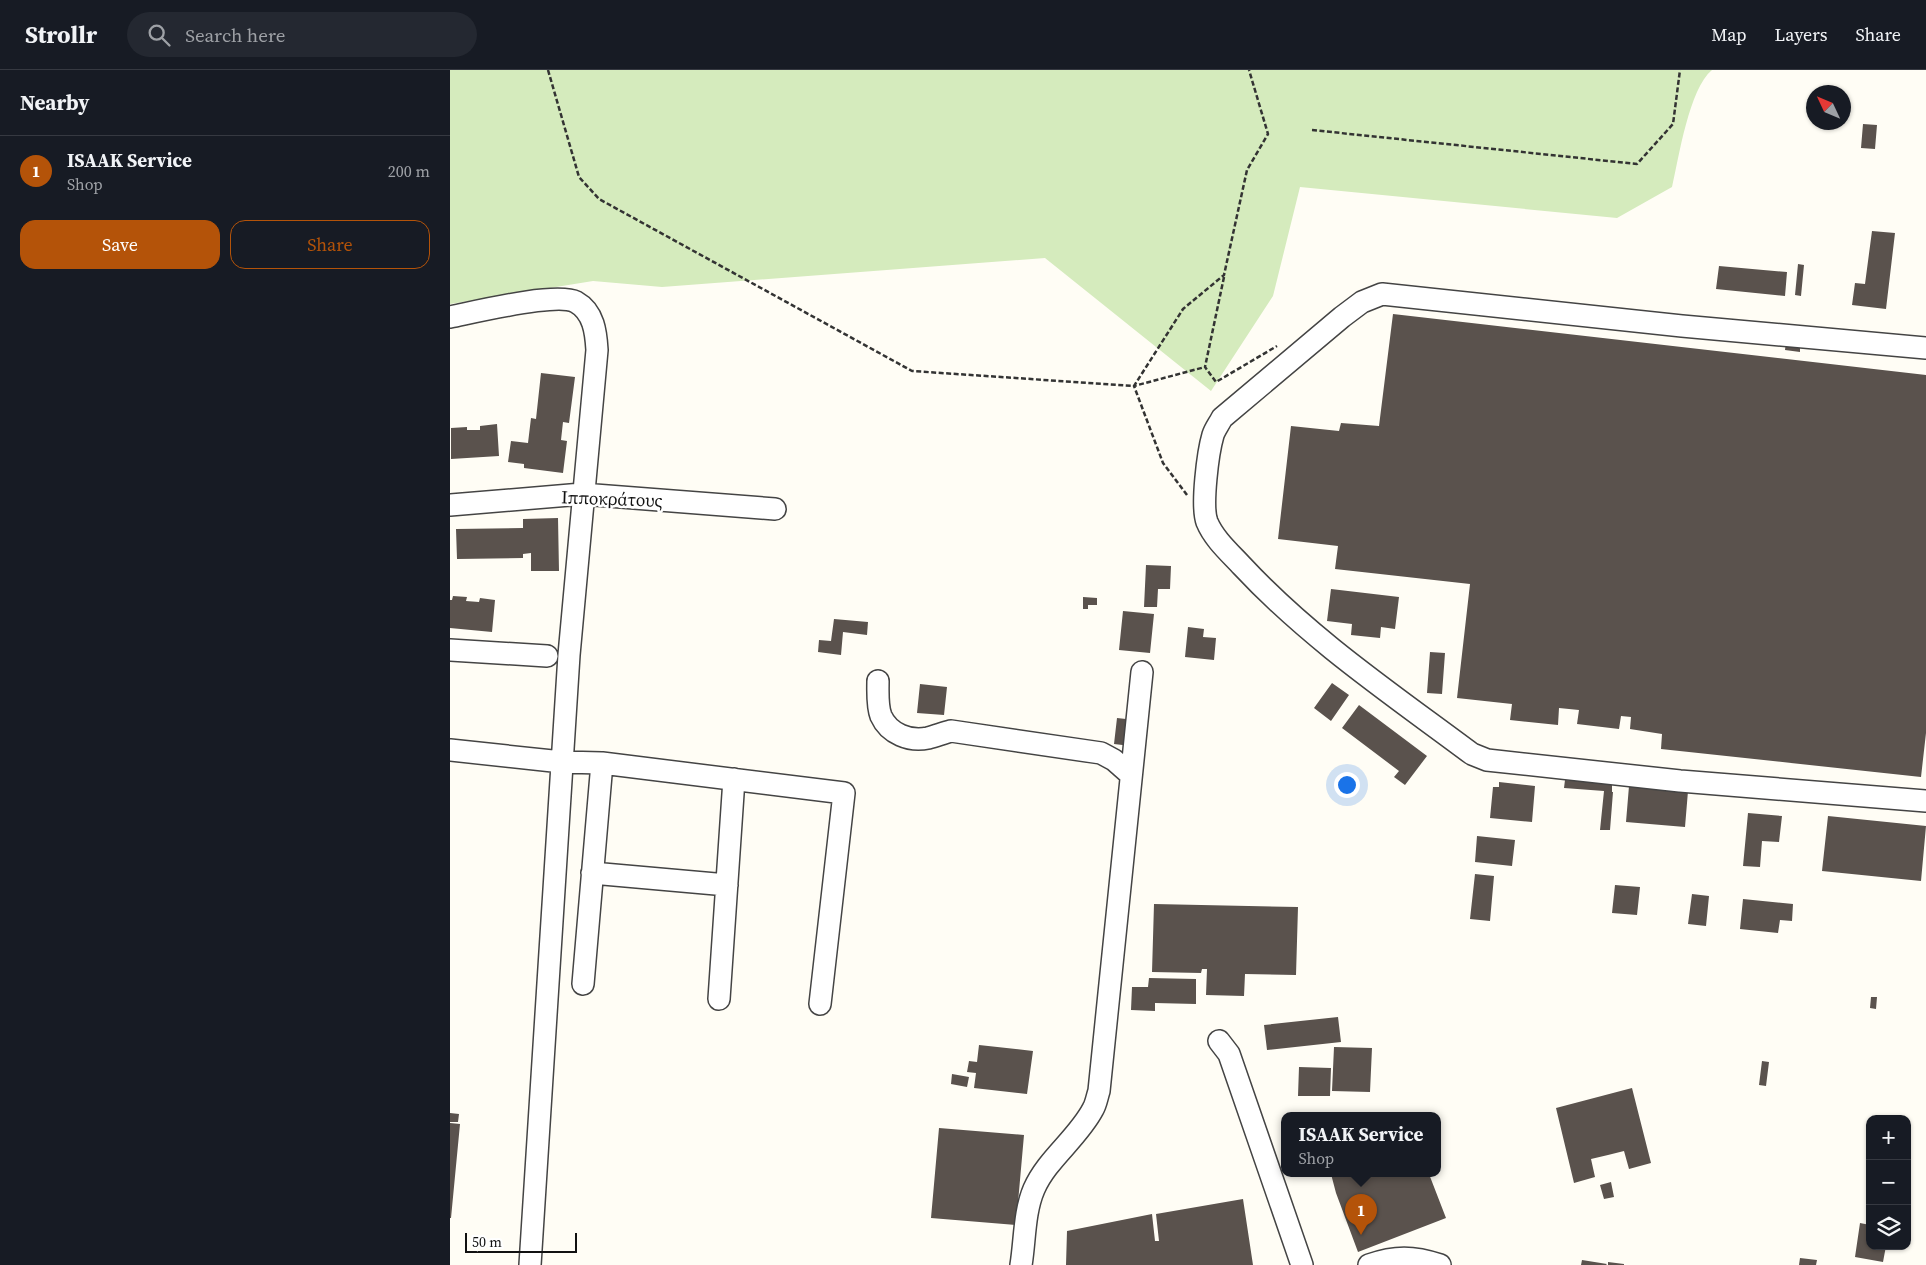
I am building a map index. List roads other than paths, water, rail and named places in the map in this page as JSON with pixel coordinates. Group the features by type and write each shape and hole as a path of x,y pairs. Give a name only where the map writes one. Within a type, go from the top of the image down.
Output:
{"street":[{"path":"1926,348 1682,326 1382,294 1362,302 1342,317 1222,418 1214,433 1208,456 1204,506 1206,521 1214,536 1272,597 1323,642 1472,754 1487,760 1680,781 1926,801"},
{"path":"450,317 546,299 576,302 586,311 596,327 597,350 568,655 530,1265"},
{"name":"Ιπποκράτους","path":"450,505 582,494 775,509"},
{"path":"450,650 547,656"},
{"path":"1021,1265 1028,1207 1033,1190 1085,1122 1094,1108 1099,1090 1142,672"},
{"path":"878,680 881,716 890,728 901,736 928,738 951,732 1101,753 1114,760 1131,775"},
{"path":"450,750 562,762 602,763 844,793 820,1004"},
{"path":"583,984 602,763"},
{"path":"719,999 734,779"},
{"path":"592,873 727,885"},
{"path":"1219,1041 1229,1054 1302,1265"},
{"path":"1369,1265 1388,1259 1409,1258 1440,1265"}],"place":[{"name":"ISAAK Service","path":"1361,1235"}]}
